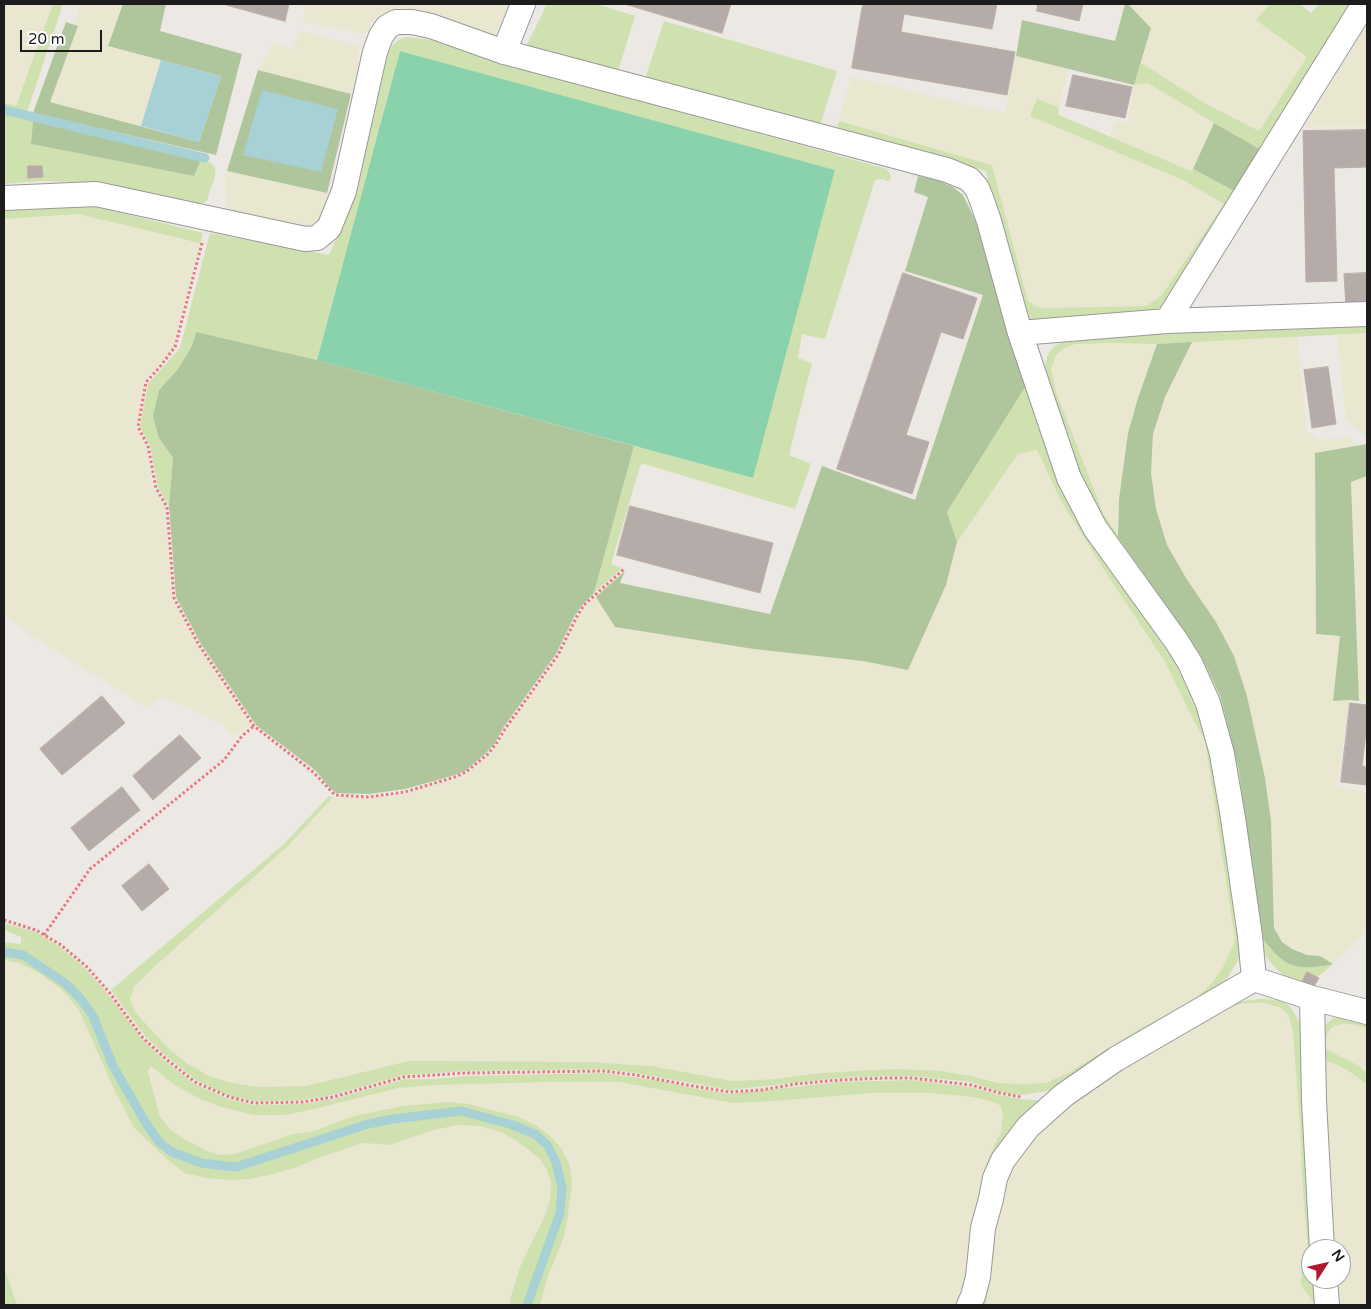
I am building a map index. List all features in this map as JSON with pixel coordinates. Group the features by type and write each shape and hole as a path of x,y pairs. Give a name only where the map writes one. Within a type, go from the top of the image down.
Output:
{"street":[{"path":"504,52 523,4"},
{"path":"1167,321 1364,4"},
{"path":"4,198 96,194 305,239 317,238 329,228 344,191 374,52 387,27 396,22 405,21 431,26 504,52 947,170 969,179 981,198 989,221 1020,333 1069,478 1096,528 1177,642 1193,669 1208,703 1222,754 1233,818 1250,936 1254,980"},
{"path":"1020,333 1167,321 1367,314"},
{"path":"969,1305 978,1277 983,1228 995,1178 1003,1160 1028,1127 1064,1095 1116,1059 1254,980 1312,998 1367,1012"},
{"path":"1312,998 1314,1100 1321,1239"},
{"path":"1325,1289 1327,1305"}],"path":[{"path":"209,218 176,347 160,368 146,382 138,427 148,446 156,488 167,507 174,598 199,645 254,726 313,772 335,795 369,796 405,792 466,772 488,754 496,744 505,728 558,655 584,605 624,569"},
{"path":"44,935 90,869 224,760 242,736 254,726"},
{"path":"4,920 36,930 60,944 87,967 109,992 143,1038 195,1082 229,1098 254,1103 302,1102 333,1097 404,1077 465,1073 602,1071 645,1076 729,1092 839,1080 912,1078 970,1085 1000,1094 1020,1097 1037,1098 1064,1095"}],"shaded area":[{"path":"4,4 53,4 16,106 4,103"},
{"path":"81,4 123,4 108,46 161,60 141,126 50,102 78,26 74,25"},
{"path":"306,4 510,4 493,37 394,10 379,15 371,23 366,34 303,22"},
{"path":"1128,4 1270,4 1256,20 1308,57 1259,131 1208,105 1141,63 1151,28"},
{"path":"1367,24 1367,126 1305,127 1337,75"},
{"path":"300,31 359,46 358,65 351,94 258,70 274,43 292,50"},
{"path":"1016,56 1069,68 1058,107 1037,99 1030,116 1185,181 1224,204 1161,296 1146,306 1044,308 1035,306 1028,301 992,165 839,121 851,77 1005,113"},
{"path":"1148,83 1214,123 1192,171 1109,136 1117,121 1128,122 1134,85"},
{"path":"227,171 327,193 321,220 301,227 226,209 225,177"},
{"path":"78,214 200,243 174,346 158,367 144,381 136,427 146,447 154,489 165,507 172,599 198,646 250,725 233,736 222,724 180,704 160,697 148,708 33,637 4,614 4,219"},
{"path":"1367,333 1367,438 1346,419 1337,335"},
{"path":"1298,337 1306,430 1317,440 1350,437 1356,446 1315,453 1316,633 1340,635 1334,701 1349,700 1337,787 1367,792 1367,931 1333,964 1320,956 1307,955 1292,949 1282,942 1274,928 1271,821 1265,778 1247,696 1234,656 1216,622 1186,578 1167,545 1156,509 1151,473 1153,434 1165,397 1192,342"},
{"path":"1075,344 1157,344 1128,433 1119,499 1118,537 1104,515 1056,392 1051,369 1056,355 1063,349"},
{"path":"1037,450 1061,501 1165,663 1205,741 1235,941 1215,979 1193,1000 1136,1031 1068,1073 1047,1083 1020,1084 997,1083 941,1071 733,1081 651,1066 590,1062 409,1061 306,1086 259,1087 233,1083 209,1076 169,1049 136,1013 130,1000 134,987 288,846 333,797 369,798 405,794 456,779 467,774 489,756 560,656 577,619 586,606 596,597 615,627 863,661 908,670 946,585 957,542 1018,454"},
{"path":"1367,476 1367,701 1359,701 1351,482"},
{"path":"4,960 19,963 39,973 62,990 79,1010 112,1085 134,1128 184,1173 206,1178 250,1179 297,1167 363,1143 390,1145 433,1130 459,1125 480,1126 501,1132 517,1141 539,1158 547,1170 551,1183 550,1200 545,1215 520,1267 510,1305 17,1305 4,1266"},
{"path":"1253,1003 1274,1006 1285,1011 1290,1020 1293,1032 1307,1239 1301,1239 1301,1289 1304,1289 1315,1305 985,1305 994,1253 994,1232 1000,1203 1009,1177 1020,1155 1031,1141 1066,1106 1134,1059 1225,1009"},
{"path":"1342,1023 1350,1023 1367,1028 1367,1073 1359,1066 1324,1048 1327,1034 1334,1027"},
{"path":"1324,1059 1340,1065 1367,1085 1367,1305 1341,1305 1339,1289 1351,1289 1351,1239 1334,1239"},
{"path":"151,1066 173,1084 200,1099 253,1115 286,1115 410,1086 619,1082 733,1103 871,1093 932,1093 992,1101 1001,1106 1003,1115 1001,1133 985,1169 964,1291 956,1305 540,1305 547,1279 564,1237 572,1182 561,1149 519,1117 468,1104 448,1102 354,1116 314,1131 293,1134 235,1154 221,1155 209,1152 186,1140 171,1130 160,1117 148,1072"}],"green space":[{"path":"53,4 63,4 27,112 4,107 4,103 16,106"},
{"path":"123,4 166,4 160,31 242,54 216,155 33,113 66,22 78,26 50,102 199,142 221,76 108,46"},
{"path":"547,4 597,4 635,16 618,71 526,47"},
{"path":"1125,4 1128,4 1151,28 1134,85 1016,56 1022,20 1115,41"},
{"path":"1270,4 1300,4 1311,13 1319,4 1356,4 1263,151 1148,83 1134,85 1141,63 1208,105 1259,131 1307,57 1256,20"},
{"path":"664,21 837,71 819,129 645,79"},
{"path":"407,37 428,39 526,69 887,169 891,176 889,182 883,179 875,180 825,339 802,334 798,358 812,363 789,455 811,464 795,509 641,463 611,564 622,568 594,593 634,446 753,478 835,170 400,51 317,360 196,332 192,346 178,369 159,390 159,438 173,458 169,506 158,487 150,445 140,427 148,384 180,348 210,233 329,255 340,230 386,57 394,44"},
{"path":"400,51 835,170 753,478 317,360"},
{"path":"258,70 351,94 327,193 227,171"},
{"path":"1037,99 1058,107 1059,115 1191,171 1193,169 1238,193 1160,312 1035,322 1027,318 1016,305 986,171 837,127 839,121 992,165 1028,301 1035,306 1044,308 1146,306 1161,296 1224,204 1185,181 1030,116"},
{"path":"4,114 33,121 31,144 194,176 201,160 209,162 214,166 215,171 207,201 201,204 98,183 41,181 4,184"},
{"path":"33,121 201,160 194,176 31,144"},
{"path":"1214,123 1263,151 1238,193 1193,169"},
{"path":"918,176 937,180 953,187 963,195 977,224 1027,384 947,512 957,542 946,585 908,670 863,661 754,649 615,627 596,597 625,571 620,583 770,614 822,466 915,500 983,295 905,271 928,197 914,192"},
{"path":"89,205 203,233 200,243 78,214 4,219 4,211"},
{"path":"1367,324 1367,333 1157,344 1075,344 1063,349 1056,355 1051,369 1056,392 1104,515 1192,642 1220,695 1239,771 1268,946 1290,964 1313,967 1333,964 1318,976 1300,981 1285,976 1272,964 1262,949 1216,708 1087,494 1045,371 1047,357 1052,348 1074,338"},
{"path":"196,332 317,360 634,446 594,593 574,617 556,654 503,728 495,743 465,771 405,789 369,794 336,793 315,770 256,725 201,644 176,597 169,506 173,458 159,438 153,416 159,390 178,369 192,346"},
{"path":"1192,342 1165,397 1153,434 1151,473 1156,509 1167,545 1186,578 1216,622 1234,656 1247,696 1265,778 1271,821 1274,928 1282,942 1292,949 1307,955 1320,956 1333,964 1310,967 1292,965 1276,955 1261,936 1239,771 1220,695 1192,642 1118,537 1119,499 1128,433 1157,344"},
{"path":"1027,384 1176,655 1215,749 1242,941 1238,960 1228,977 1215,993 1055,1090 1021,1095 1001,1092 971,1082 912,1076 839,1078 729,1090 603,1069 465,1071 404,1075 332,1095 303,1100 254,1101 229,1096 196,1080 167,1057 145,1036 111,990 284,844 329,796 333,797 288,846 134,987 130,1000 136,1013 169,1049 187,1063 209,1076 233,1083 259,1087 306,1086 409,1061 590,1062 651,1066 733,1081 776,1079 820,1073 897,1069 941,1071 997,1083 1046,1083 1068,1073 1136,1031 1193,1000 1215,979 1235,941 1205,741 1165,662 1061,501 1037,450 1018,454 957,542 947,512"},
{"path":"1367,444 1367,476 1351,482 1359,701 1333,701 1340,636 1316,634 1315,453"},
{"path":"4,923 36,932 59,946 85,968 107,993 142,1039 164,1060 193,1083 228,1099 254,1105 303,1104 333,1099 405,1079 603,1073 662,1081 729,1094 839,1082 912,1080 970,1087 1020,1099 1048,1101 1020,1129 963,1305 956,1305 964,1291 975,1209 985,1169 1001,1132 1003,1115 1001,1106 991,1101 932,1093 871,1093 733,1103 619,1082 550,1082 398,1088 286,1115 253,1115 200,1099 173,1084 151,1066 148,1072 160,1117 171,1130 186,1140 209,1152 221,1155 235,1154 293,1134 314,1131 354,1116 403,1106 448,1102 468,1104 519,1117 537,1126 561,1148 569,1163 572,1182 564,1237 547,1279 540,1305 529,1305 562,1214 564,1188 559,1161 549,1143 536,1132 511,1122 461,1108 393,1117 368,1123 237,1165 202,1161 173,1150 161,1142 149,1124 115,1065 95,1014 83,997 67,981 24,953 4,949 4,942 21,944 21,937 4,930"},
{"path":"4,954 22,957 64,985 80,1000 91,1017 111,1067 145,1126 158,1144 171,1154 201,1165 237,1169 369,1127 393,1121 461,1112 509,1126 534,1136 546,1146 555,1162 560,1188 558,1213 525,1305 510,1305 511,1296 520,1267 545,1215 550,1200 551,1183 547,1170 539,1158 517,1141 501,1132 480,1126 459,1125 433,1130 390,1145 363,1143 297,1167 250,1179 206,1178 184,1173 134,1128 112,1085 79,1010 62,990 39,973 19,963 4,960"},
{"path":"1260,999 1284,1002 1292,1009 1303,1030 1315,1239 1307,1239 1293,1032 1290,1020 1287,1013 1269,1004 1250,1003 1231,1006 1193,1022 1138,1055 1079,1095 1040,1130 1019,1157 1006,1184 996,1222 994,1254 986,1303 984,1305 975,1305 982,1287 986,1238 991,1212 997,1193 1012,1163 1026,1142 1063,1105 1105,1074 1206,1012 1243,1001"},
{"path":"1338,1017 1367,1022 1367,1028 1352,1024 1339,1024 1333,1027 1326,1038 1324,1048 1359,1066 1367,1073 1367,1085 1347,1070 1324,1060 1334,1239 1329,1239 1321,1029 1332,1019"},
{"path":"4,1266 17,1305 4,1305"},
{"path":"1304,1289 1320,1289 1321,1305 1315,1305"}],"water":[{"path":"161,60 221,76 199,142 141,126"},
{"path":"262,90 338,109 321,172 243,155"}],"building":[{"path":"223,4 289,4 285,21"},
{"path":"625,4 731,4 722,33"},
{"path":"863,4 997,4 992,29 904,14 901,32 1015,52 1007,95 852,68"},
{"path":"1038,4 1083,4 1079,21 1037,11"},
{"path":"1073,75 1132,87 1125,118 1066,106"},
{"path":"1367,130 1367,167 1334,168 1337,281 1306,282 1303,131"},
{"path":"28,166 42,166 43,177 28,178"},
{"path":"903,273 977,298 963,339 941,332 906,435 929,442 912,494 837,469"},
{"path":"1367,273 1367,306 1346,307 1344,274"},
{"path":"1328,367 1336,424 1312,428 1304,370"},
{"path":"630,506 773,543 760,593 617,555"},
{"path":"102,696 125,723 62,775 40,749"},
{"path":"1350,703 1367,705 1367,724 1362,766 1367,767 1367,785 1341,782"},
{"path":"180,735 201,758 153,800 133,776"},
{"path":"122,787 140,810 89,851 71,828"},
{"path":"149,864 169,889 142,911 122,886"},
{"path":"1307,972 1319,978 1313,988 1302,982"}],"waterway":[{"path":"4,110 205,158"},
{"path":"4,952 23,955 65,983 81,999 93,1016 113,1066 147,1125 160,1143 172,1152 201,1163 236,1167 368,1124 461,1111 510,1124 535,1134 547,1145 556,1162 562,1188 560,1213 527,1305"}]}
